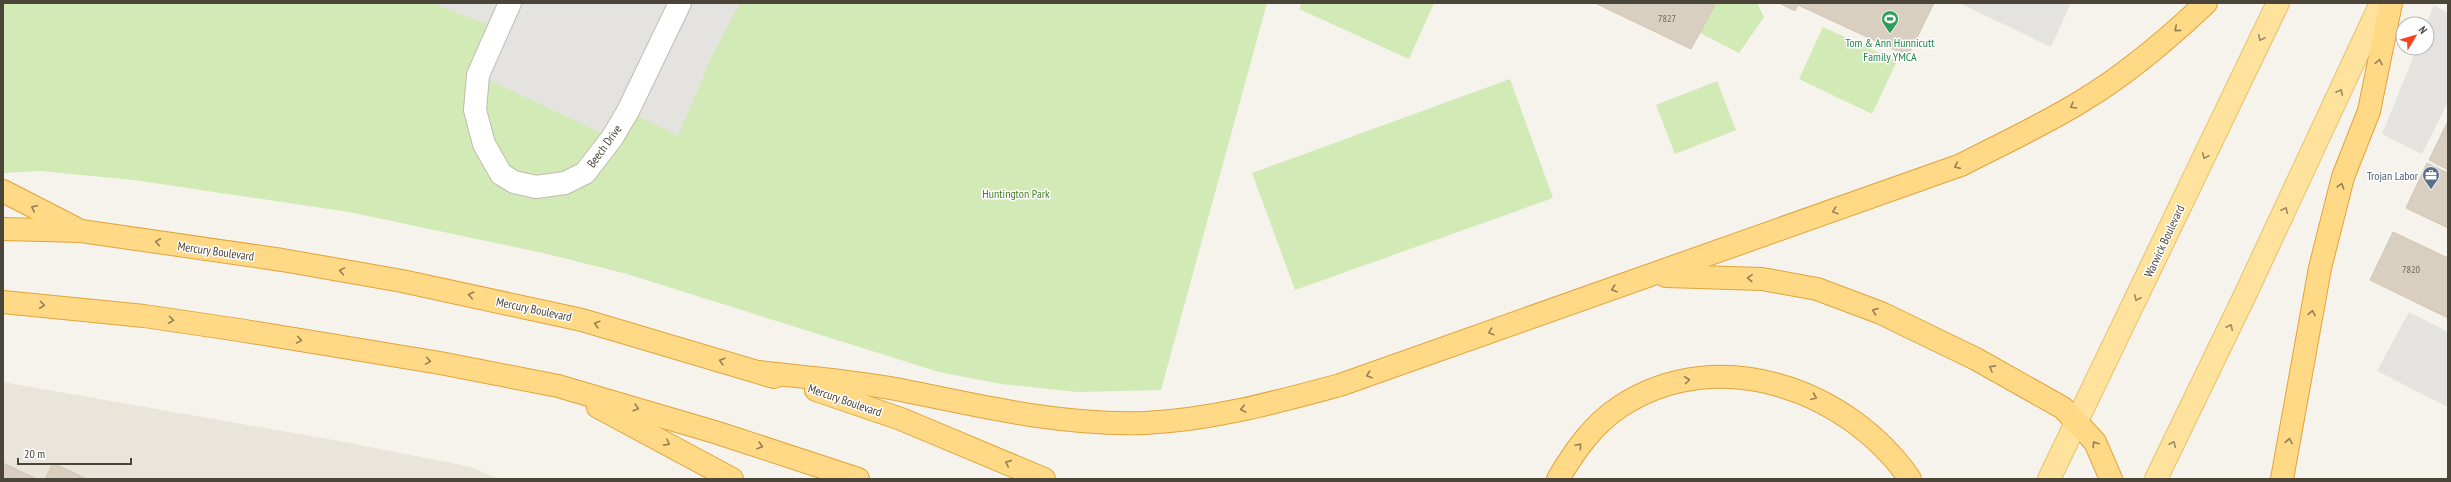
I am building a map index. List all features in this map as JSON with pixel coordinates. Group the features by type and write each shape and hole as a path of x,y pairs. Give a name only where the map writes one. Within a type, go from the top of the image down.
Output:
{"highway":[{"path":"760,372 905,391 1029,414 1102,422 1145,423 1195,419 1294,398 1340,385 1961,165 2039,126 2083,100 2133,66 2206,3"},
{"path":"2282,479 2320,268 2343,177 2369,111 2391,3"},
{"path":"3,191 81,231"},
{"name":"Mercury Boulevard","path":"3,229 81,231 282,260 500,302 582,320 760,372 846,399 901,419 1044,479"},
{"path":"1651,276 1762,279 1817,289 1880,313 1976,359 2063,408 2077,421 2095,442 2111,479"},
{"path":"3,302 144,316 239,330 432,362 558,386 711,430 858,479"},
{"path":"1558,479 1579,446 1598,424 1620,407 1647,392 1667,385 1681,381 1718,376 1755,379 1787,387 1820,400 1848,417 1874,436 1896,459 1910,479"},
{"path":"558,386 732,479"}],"main road":[{"name":"Warwick Boulevard","path":"2049,479 2278,3"},
{"path":"2156,479 2246,293 2381,3"}],"street":[{"name":"Beech Drive","path":"510,3 478,75 475,110 484,144 501,174 514,182 536,187 565,184 585,173 612,138 628,111 680,3"}],"shaded area":[{"path":"438,3 740,3 712,56 678,136 628,111 612,138 478,75 497,28 437,5"},
{"path":"1959,3 2071,3 2051,47"},
{"path":"2434,5 2448,13 2448,102 2422,154 2382,134 2414,56 2435,56 2435,16 2429,16"},
{"path":"2409,312 2448,332 2448,407 2377,371"},
{"path":"3,382 339,441 471,467 499,479 3,479"}],"green space":[{"name":"Huntington Park","path":"3,3 1267,3 1161,390 1077,392 1001,384 939,372 627,274 543,253 349,212 134,180 40,171 3,173"},
{"path":"1302,3 1434,3 1409,59 1299,9"},
{"path":"1716,3 1757,3 1764,17 1739,53 1700,33"},
{"path":"1823,27 1897,61 1872,114 1799,79"},
{"path":"1510,79 1553,198 1295,290 1252,173"},
{"path":"1717,81 1736,130 1675,154 1656,105"}],"building":[{"path":"1595,3 1716,3 1691,49"},
{"name":"Tom & Ann Hunnicutt Family YMCA","path":"1779,3 1934,3 1908,56 1798,5 1795,11"},
{"path":"2448,121 2448,170 2429,160"},
{"name":"Trojan Labor","path":"2427,163 2448,173 2448,228 2406,208"},
{"path":"2393,232 2448,258 2448,318 2370,280"},
{"path":"3,463 37,479 3,479"},
{"path":"53,463 87,479 45,479"}],"place":[{"name":"Tom & Ann Hunnicutt Family YMCA","path":"1890,34"},
{"name":"Trojan Labor","path":"2431,190"}]}
